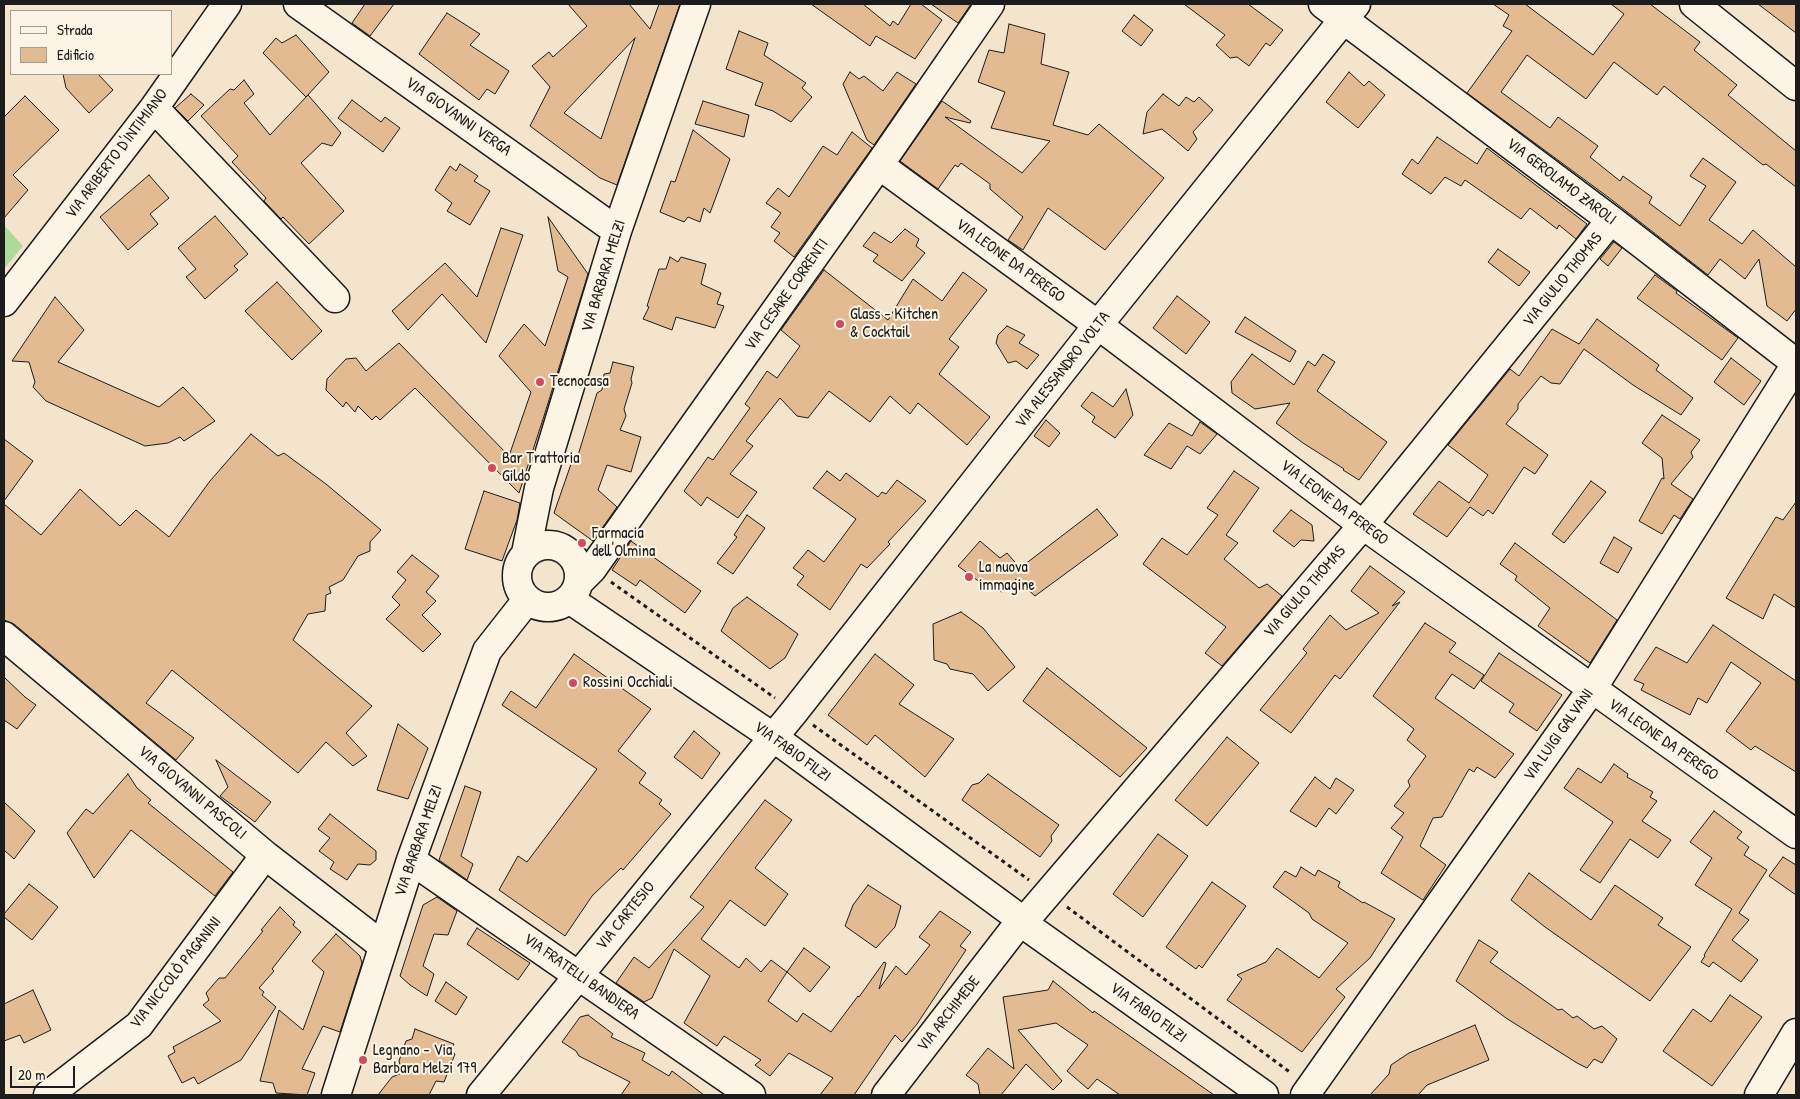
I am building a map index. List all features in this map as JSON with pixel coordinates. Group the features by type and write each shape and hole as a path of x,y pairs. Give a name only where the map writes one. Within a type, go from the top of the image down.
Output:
{"street":[{"name":"VIA ARIBERTO D'INTIMIANO","path":"4,302 154,108 227,4"},
{"name":"VIA GIOVANNI VERGA","path":"298,4 617,231"},
{"name":"VIA BARBARA MELZI","path":"336,1095 411,860 487,651 527,600 517,584 516,575 519,563 526,553 539,488 617,231 696,4"},
{"name":"VIA CESARE CORRENTI","path":"580,583 879,165 990,4"},
{"path":"1694,4 1796,86"},
{"name":"VIA GEROLAMO ZAROLI","path":"1341,9 1796,364"},
{"name":"VIA ALESSANDRO VOLTA","path":"773,737 1098,325 1341,9"},
{"path":"154,108 335,298"},
{"name":"VIA LEONE DA PEREGO","path":"879,165 1098,325 1362,525 1796,834"},
{"name":"VIA GIULIO THOMAS","path":"1027,916 1362,525 1611,220"},
{"name":"VIA LUIGI GALVANI","path":"1308,1091 1592,689 1796,364"},
{"path":"539,488 547,526 564,549"},
{"path":"526,553 534,547 544,544 564,549 571,554 576,562 580,583 553,607 543,607 527,600"},
{"name":"VIA FABIO FILZI","path":"580,583 773,737 1027,916 1264,1095"},
{"name":"VIA GIOVANNI PASCOLI","path":"4,636 265,854 383,946"},
{"name":"VIA CARTESIO","path":"480,1095 773,737"},
{"name":"VIA NICCOLÒ PAGANINI","path":"48,1095 139,1025 265,854"},
{"name":"VIA FRATELLI BANDIERA","path":"411,860 751,1095"},
{"name":"VIA ARCHIMEDE","path":"886,1095 1027,916"},
{"path":"1759,1095 1796,1033"}],"path":[{"path":"580,583 794,712 1027,916 1308,1091"}],"green space":[{"path":"4,225 23,246 4,269"}],"building":[{"path":"365,4 394,4 370,36 352,23"},
{"path":"568,4 629,4 650,29 659,4 680,4 617,185 600,178 530,126 550,87 532,66 549,52 553,57 587,26","holes":["635,38 601,139 564,113"]},
{"path":"811,4 863,4 890,26 893,21 898,25 911,4 921,4 942,20 915,59 876,36 870,46"},
{"path":"931,4 971,4 958,23"},
{"path":"1184,4 1248,4 1283,30 1270,46 1266,43 1249,66 1237,57 1230,58 1216,45 1225,35"},
{"path":"1493,4 1525,4 1593,55 1624,14 1611,4 1650,4 1700,42 1694,50 1737,85 1728,95 1796,151 1796,187 1766,164 1763,165 1664,86 1657,95 1614,62 1586,99 1527,55 1501,92 1550,128 1558,117 1598,146 1590,157 1620,181 1623,176 1652,197 1649,203 1680,226 1706,186 1690,176 1703,158 1736,182 1709,220 1742,244 1753,230 1796,267 1796,309 1787,321 1767,306 1759,259 1745,279 1720,259 1708,275 1608,197 1467,93 1512,31 1503,26 1509,15"},
{"path":"1758,4 1796,4 1796,33"},
{"path":"447,13 480,34 470,45 509,71 495,94 487,89 479,100 419,54"},
{"path":"1134,15 1153,30 1141,46 1122,31"},
{"path":"1009,24 1045,34 1041,64 1069,72 1053,125 1088,135 1099,124 1164,178 1105,250 1048,208 1023,250 1008,240 1023,217 990,189 990,184 961,163 958,167 955,165 938,189 900,161 942,101 971,121 970,123 945,117 1022,173 1050,141 991,128 1005,92 978,82 989,50 1004,53"},
{"path":"739,31 768,43 764,55 806,83 802,88 812,97 791,122 773,111 755,105 763,83 726,69"},
{"path":"296,35 329,72 306,97 263,53 276,38 282,43"},
{"path":"850,72 859,79 864,76 883,91 897,72 916,84 874,145 867,140 843,84"},
{"path":"1349,72 1364,86 1369,81 1385,95 1358,128 1326,102"},
{"path":"63,75 99,75 113,90 89,113 66,88"},
{"path":"244,80 254,94 244,103 270,135 308,95 341,133 332,146 322,143 301,163 344,211 309,244 283,217 281,219 264,201 266,198 232,162 238,156 201,116 230,89 234,90"},
{"path":"191,94 204,105 188,121 175,108"},
{"path":"1163,94 1179,106 1186,97 1194,102 1199,97 1213,110 1193,132 1197,139 1188,151 1162,129 1143,134 1147,112"},
{"path":"25,96 59,130 13,175 28,190 4,218 4,117"},
{"path":"352,100 381,122 385,117 400,128 383,152 338,118"},
{"path":"703,101 749,115 744,137 695,124"},
{"path":"693,130 730,159 710,213 704,208 700,222 688,217 684,222 660,212 671,181 675,182"},
{"path":"852,132 872,148 794,257 774,241 780,233 771,227 781,213 766,203 778,188 789,197 823,146 837,155"},
{"path":"1437,137 1477,164 1487,148 1587,224 1576,239 1559,225 1557,229 1530,208 1521,219 1465,180 1461,186 1445,177 1431,194 1402,174 1412,159 1418,164"},
{"path":"460,164 478,176 474,181 490,191 470,225 447,211 452,203 435,190 450,166 456,171"},
{"path":"149,175 169,198 150,214 158,224 128,250 100,217"},
{"path":"215,216 248,254 234,266 238,270 205,299 186,277 196,269 178,248"},
{"path":"548,217 588,274 519,493 415,388 380,420 376,416 372,420 358,406 355,412 346,402 343,407 326,390 327,379 346,359 356,358 366,371 399,343 509,456 531,392 499,356 524,324 545,346 568,277 558,271"},
{"path":"501,228 523,235 486,343 442,294 408,330 392,311 445,263 477,297"},
{"path":"905,229 919,239 916,246 925,253 902,281 873,261 878,255 863,246 874,232 891,243"},
{"path":"1614,242 1622,248 1608,266 1600,259"},
{"path":"1498,249 1530,272 1519,286 1488,262"},
{"path":"670,257 678,262 681,257 706,264 701,284 721,293 717,304 724,306 715,328 676,317 672,330 643,319 649,307 647,306 659,269 666,269"},
{"path":"824,270 888,320 913,279 942,301 963,272 987,290 949,339 959,347 939,374 990,417 967,445 918,403 910,414 890,396 870,422 829,391 808,418 797,416 780,398 746,441 753,446 730,474 757,492 738,518 707,497 701,506 684,491 708,457 713,460 750,408 745,404 767,371 777,378 800,346 781,330"},
{"path":"1655,275 1677,291 1676,293 1738,338 1722,360 1637,298"},
{"path":"277,282 322,331 292,360 245,311"},
{"path":"1177,296 1210,322 1186,354 1153,328"},
{"path":"55,297 84,330 58,362 159,407 183,387 215,421 184,441 180,437 168,443 145,446 46,401 33,387 35,382 29,362 12,361"},
{"path":"1245,317 1296,351 1290,362 1235,332"},
{"path":"1597,319 1659,365 1656,370 1693,398 1681,415 1633,385 1584,349 1560,384 1551,383 1541,376 1518,404 1518,409 1506,424 1548,455 1535,474 1524,467 1493,514 1488,510 1483,516 1470,507 1447,537 1413,514 1439,481 1469,503 1488,475 1448,445 1510,369 1519,376 1552,329 1579,344"},
{"path":"1007,326 1025,335 1019,343 1039,355 1027,369 1016,361 1008,363 996,343 998,335"},
{"path":"1252,354 1294,385 1308,361 1315,366 1323,354 1335,362 1317,391 1387,442 1359,480 1276,423 1290,403 1255,409 1232,393 1231,382"},
{"path":"1731,358 1761,381 1744,405 1714,382"},
{"path":"613,362 634,367 632,383 624,409 626,416 620,430 641,437 631,472 607,465 598,490 617,507 593,541 554,513 571,464 576,462 597,393 602,390 604,374 610,373"},
{"path":"1126,389 1133,415 1115,438 1092,422 1095,417 1081,406 1092,392 1113,407"},
{"path":"1662,415 1700,440 1691,452 1693,457 1671,484 1693,499 1680,519 1674,515 1662,534 1639,521 1662,478 1664,479 1662,458 1642,443"},
{"path":"1046,420 1060,433 1049,447 1034,436"},
{"path":"1200,422 1217,434 1200,454 1187,446 1171,469 1144,455 1169,423 1192,436"},
{"path":"251,434 278,456 284,453 326,484 381,530 370,542 370,551 358,556 343,580 329,587 331,593 326,595 325,611 308,614 293,640 372,706 346,733 367,756 353,766 326,742 298,773 172,670 146,703 194,738 176,760 14,624 4,620 4,504 41,535 80,489 120,526 136,510 169,537 210,481"},
{"path":"4,439 33,461 4,501"},
{"path":"827,471 840,481 846,473 878,497 882,492 886,494 897,480 926,501 867,568 861,564 830,610 797,585 804,576 793,568 808,550 824,562 856,519 813,488"},
{"path":"1234,471 1259,488 1226,535 1238,543 1224,559 1259,588 1267,584 1282,596 1222,666 1205,653 1226,627 1143,564 1162,538 1187,555 1218,515 1207,508"},
{"path":"1591,481 1606,492 1564,543 1552,534"},
{"path":"484,491 520,503 517,520 502,561 465,549"},
{"path":"1796,502 1796,608 1774,594 1763,619 1726,598 1776,517 1783,520"},
{"path":"1097,509 1118,535 1035,596 1016,579 1002,592 977,580 958,566 980,541 1000,558 1007,553 1020,568"},
{"path":"1291,510 1312,525 1314,541 1301,540 1294,547 1273,531"},
{"path":"747,515 765,528 733,574 717,563 737,537 734,535"},
{"path":"1614,537 1632,548 1618,573 1600,563"},
{"path":"631,541 701,591 685,613 640,580 636,586 612,570"},
{"path":"1515,543 1617,620 1590,663 1538,626 1550,608 1515,580 1517,576 1500,564"},
{"path":"412,555 439,576 426,592 436,601 422,615 441,634 423,652 386,619 400,605 392,597 406,580 397,572"},
{"path":"1370,566 1405,592 1392,606 1400,602 1340,679 1335,675 1291,733 1260,710 1307,653 1303,649 1330,615 1346,630 1379,613 1351,591"},
{"path":"747,597 798,634 785,658 770,669 721,631 733,608"},
{"path":"961,612 983,628 1015,667 988,691 973,674 950,669 947,664 934,660 933,624"},
{"path":"1425,623 1456,643 1449,652 1484,675 1474,689 1452,674 1435,698 1514,754 1495,778 1477,767 1474,772 1469,769 1442,817 1433,818 1420,846 1446,865 1423,900 1381,873 1403,837 1391,828 1404,813 1394,806 1410,786 1408,781 1426,756 1407,740 1414,729 1373,696"},
{"path":"1713,625 1796,681 1796,772 1755,746 1751,750 1726,731 1761,683 1731,662 1707,703 1698,698 1690,715 1641,690 1644,684 1634,680 1656,647 1687,663"},
{"path":"1499,653 1562,695 1537,731 1509,712 1514,704 1481,681"},
{"path":"574,654 651,709 618,751 646,773 639,783 662,800 659,804 671,814 623,870 621,868 592,896 565,936 499,890 518,856 527,862 597,769 502,705 511,691 536,708"},
{"path":"875,654 914,685 899,704 954,739 925,777 875,735 867,745 828,715"},
{"path":"1047,668 1147,748 1120,777 1023,701"},
{"path":"4,677 36,705 17,729 4,720"},
{"path":"398,724 428,748 408,799 377,790"},
{"path":"694,731 720,753 702,779 674,757"},
{"path":"1227,737 1259,763 1207,826 1175,800"},
{"path":"216,760 271,802 255,822 220,796 228,787"},
{"path":"1614,764 1628,774 1627,777 1653,792 1650,797 1657,801 1642,821 1671,840 1658,858 1630,839 1600,883 1580,870 1613,822 1564,788 1578,768 1601,783"},
{"path":"128,774 137,788 151,800 148,803 233,872 215,896 131,830 94,878 67,833 86,809 93,814"},
{"path":"988,774 1059,825 1051,836 1052,841 1040,857 962,800 972,785 979,783"},
{"path":"1315,777 1330,789 1336,778 1354,790 1336,814 1329,808 1316,827 1290,811"},
{"path":"465,786 481,792 461,856 473,864 467,880 439,860"},
{"path":"765,800 792,820 755,868 788,894 765,926 730,900 701,939 739,968 746,958 761,972 771,960 787,972 768,1001 797,1022 803,1013 831,1032 884,962 886,963 879,989 896,966 906,975 930,945 919,937 940,911 971,932 960,946 966,950 917,1024 902,1042 895,1035 854,1095 820,1095 833,1078 789,1053 770,1076 755,1065 761,1060 724,1036 717,1046 684,1023 710,976 674,949 652,998 644,1002 616,983 634,957 649,968 704,907 690,897"},
{"path":"4,802 35,831 14,859 4,850"},
{"path":"1714,811 1742,832 1737,838 1749,847 1744,855 1767,870 1739,913 1749,920 1732,940 1758,960 1741,982 1713,962 1709,967 1701,962 1732,909 1695,885 1712,858 1690,842"},
{"path":"330,814 376,851 376,860 370,865 358,864 347,880 330,869 334,862 319,851 330,838 318,829"},
{"path":"1158,834 1188,856 1143,917 1113,894"},
{"path":"1783,857 1796,865 1796,895 1769,876"},
{"path":"1301,867 1315,876 1318,870 1340,882 1338,887 1363,903 1395,919 1370,958 1336,989 1345,997 1302,1052 1227,1000 1242,979 1237,975 1266,962 1277,948 1319,978 1348,943 1312,919 1309,913 1273,887 1285,871 1296,877"},
{"path":"1529,873 1591,920 1615,885 1663,918 1658,925 1691,947 1650,1001 1545,927 1511,900"},
{"path":"1212,882 1246,906 1202,968 1199,965 1196,969 1166,947"},
{"path":"29,884 58,907 32,940 4,917 4,914"},
{"path":"868,885 901,906 895,927 876,948 845,926 853,905"},
{"path":"437,897 457,911 448,935 434,934 423,966 434,974 427,996 400,976 423,905"},
{"path":"280,907 295,922 293,925 301,932 272,969 274,971 259,988 264,992 262,995 276,1007 241,1060 198,1084 194,1077 182,1083 168,1056 175,1052 173,1047 221,1021 203,1005 209,1000 206,993 219,978 225,978"},
{"path":"477,928 530,963 518,980 467,944"},
{"path":"336,934 360,956 362,963 340,1032 323,1026 302,1069 315,1073 307,1095 276,1093 273,1083 260,1081 279,1010 303,1030 324,972 312,961"},
{"path":"1479,940 1498,952 1490,962 1558,1010 1562,1009 1573,1018 1577,1016 1594,1029 1602,1026 1617,1039 1602,1063 1594,1059 1587,1068 1577,1063 1506,1018 1456,981"},
{"path":"804,948 830,967 810,992 787,972"},
{"path":"1053,981 1093,1013 1094,1011 1214,1095 1120,1095 1097,1079 1088,1089 1067,1071 1088,1045 1056,1023 1018,1030 1062,1081 1053,1090 1026,1064 1001,1095 980,1095 978,1084 966,1075 988,1048 1014,1069 1003,997 1048,990"},
{"path":"446,982 467,997 456,1015 435,1001"},
{"path":"33,990 51,1030 24,1043 20,1035 4,1041 4,1004"},
{"path":"1730,995 1762,1017 1712,1086 1663,1051 1693,1009 1711,1022"},
{"path":"588,1015 613,1034 611,1037 645,1053 642,1060 669,1076 672,1071 704,1095 621,1095 630,1082 579,1056 576,1051 562,1042 580,1017"},
{"path":"1475,1025 1489,1060 1427,1085 1418,1095 1370,1095 1389,1074 1391,1065 1409,1053"},
{"path":"415,1029 454,1044 450,1051 455,1054 444,1082 436,1081 429,1095 378,1095 392,1077 402,1073 399,1061 406,1041 412,1039"}],"place":[{"name":"Glass - Kitchen & Cocktail","path":"840,324"},
{"name":"Tecnocasa","path":"540,382"},
{"name":"Bar Trattoria Gildo","path":"492,468"},
{"name":"Farmacia dell'Olmina","path":"582,543"},
{"name":"La nuova immagine","path":"969,577"},
{"name":"Rossini Occhiali","path":"573,683"},
{"name":"Legnano - Via Barbara Melzi 179","path":"363,1060"}]}
